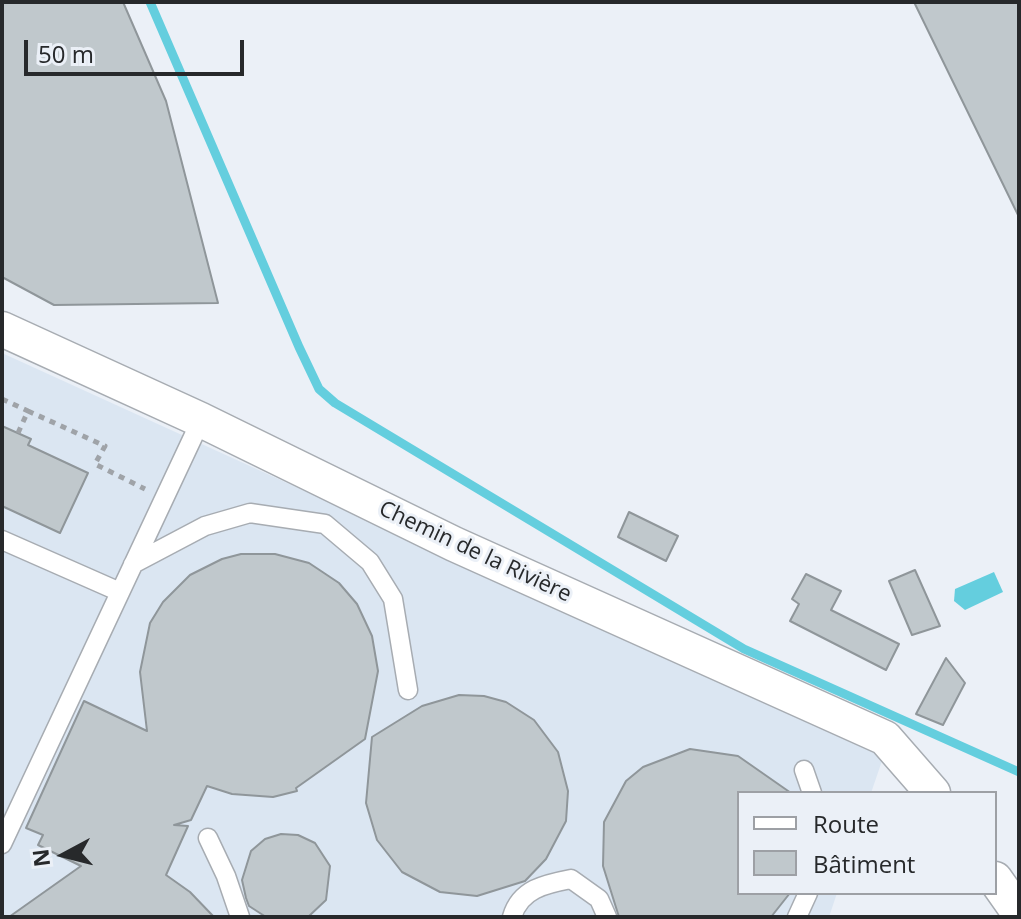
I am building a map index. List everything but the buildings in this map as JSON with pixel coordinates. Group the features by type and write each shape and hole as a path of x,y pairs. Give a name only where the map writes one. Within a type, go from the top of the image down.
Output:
{"street":[{"name":"Chemin de la Rivière","path":"2,329 201,420 454,544 885,738 931,791"},
{"path":"997,882 1019,913"}],"lane":[{"path":"2,844 9,810 120,592 201,420"},
{"path":"133,564 205,526 250,513 325,524 370,562 393,599 408,690"},
{"path":"2,540 120,592"},
{"path":"804,770 811,791"},
{"path":"208,838 226,876 240,917"},
{"path":"512,917 515,905 537,886 571,879 599,899 607,917"},
{"path":"797,917 807,895"}],"path":[{"path":"2,399 105,446 95,464 164,498"},
{"path":"18,433 28,411"}],"shaded area":[{"path":"2,353 884,755 872,791 737,791 737,895 836,895 829,917 2,917"}],"water":[{"path":"994,572 1003,592 965,610 954,601 955,589"}],"waterway":[{"path":"150,2 319,389 335,403 744,649 1019,772"}]}
